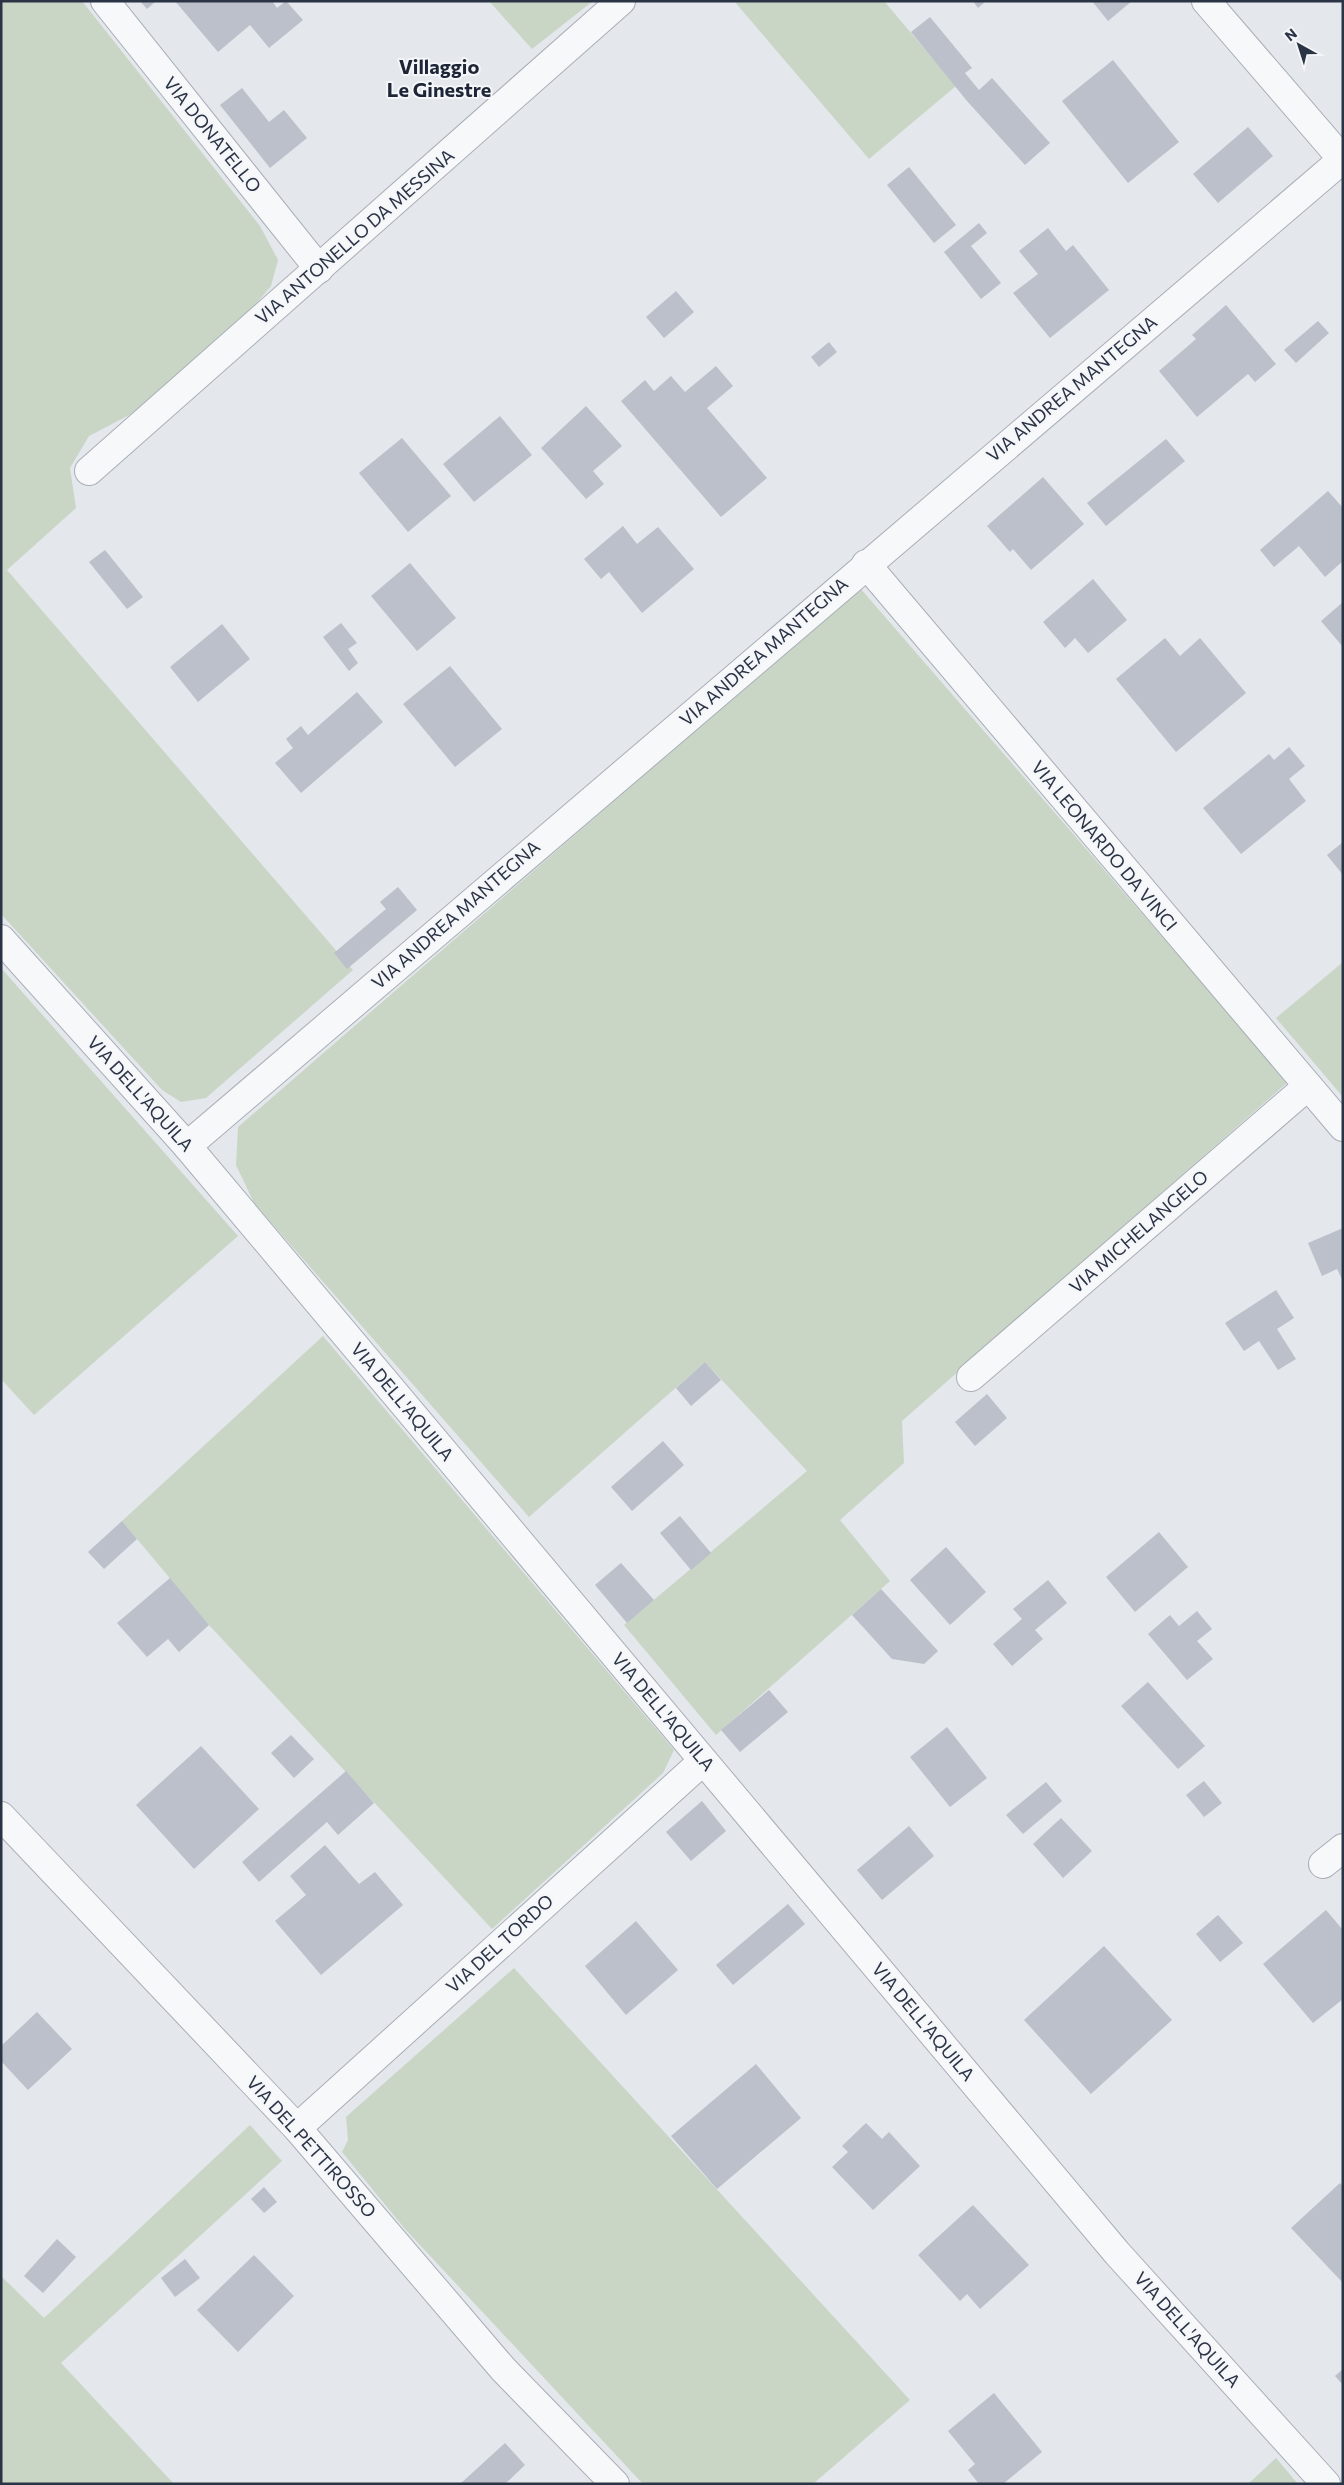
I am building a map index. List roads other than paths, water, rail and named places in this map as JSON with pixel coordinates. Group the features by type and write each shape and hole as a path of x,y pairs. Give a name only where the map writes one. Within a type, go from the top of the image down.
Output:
{"street":[{"name":"VIA DONATELLO","path":"105,1 320,269"},
{"name":"VIA ANTONELLO DA MESSINA","path":"89,471 320,269 621,1"},
{"path":"1206,1 1343,159"},
{"name":"VIA ANDREA MANTEGNA","path":"187,1146 866,564 1343,159"},
{"name":"VIA LEONARDO DA VINCI","path":"866,564 1343,1127"},
{"name":"VIA DELL'AQUILA","path":"1,939 187,1146 1117,2253 1326,2484"},
{"name":"VIA MICHELANGELO","path":"971,1378 1308,1086"},
{"name":"VIA DEL TORDO","path":"297,2128 703,1761"},
{"name":"VIA DEL PETTIROSSO","path":"1,1816 297,2128 504,2368 615,2484"}],"district":[{"name":"Villaggio Le Ginestre","path":"439,78"}]}
